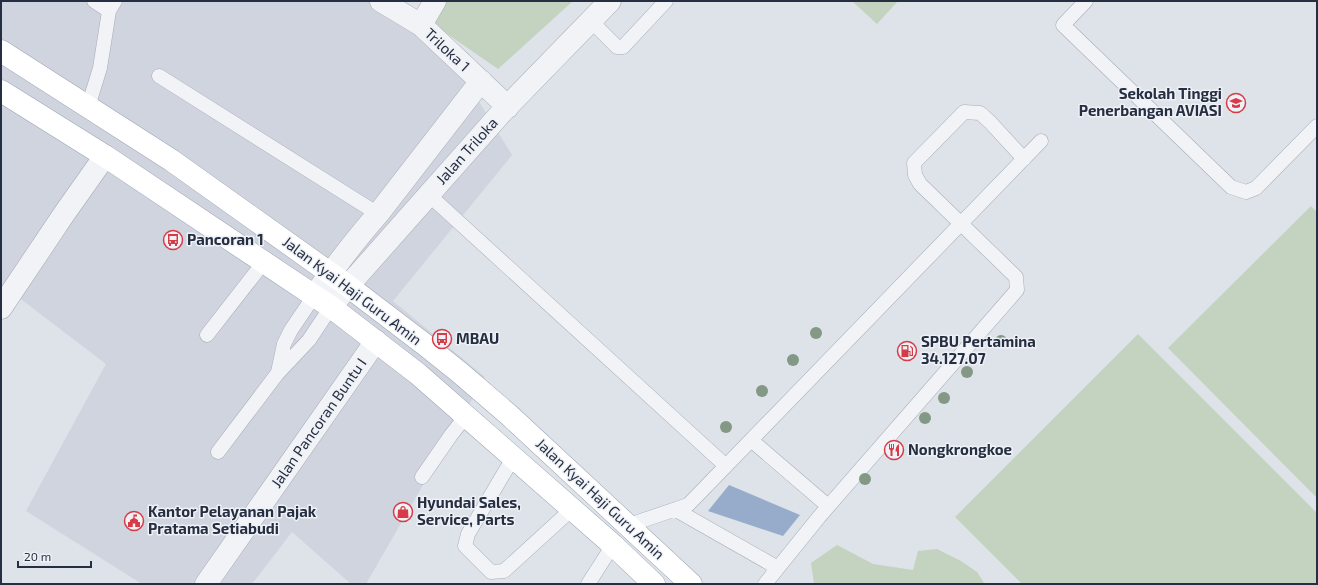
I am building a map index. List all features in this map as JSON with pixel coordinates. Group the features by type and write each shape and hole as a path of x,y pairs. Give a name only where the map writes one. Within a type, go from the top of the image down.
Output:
{"main road":[{"name":"Jalan Kyai Haji Guru Amin","path":"1,51 90,100 171,160 352,281 509,415 691,584"},
{"name":"Jalan Kyai Haji Guru Amin","path":"1,91 105,156 264,262 376,341 418,374 613,545 654,584"}],"street":[{"name":"Triloka 1","path":"381,1 420,25 508,107"},
{"path":"420,25 435,1"},
{"name":"Jalan Triloka","path":"322,302 352,281 508,107 610,1"},
{"name":"Jalan Triloka","path":"322,302 334,268 481,81"},
{"path":"1,308 105,156"},
{"name":"Jalan Pancoran Buntu I","path":"206,584 376,341"}],"lane":[{"path":"90,100 100,68 112,6 94,1"},
{"path":"591,21 617,47 623,47 666,1"},
{"path":"1086,1 1063,25 1231,187 1246,192 1256,188 1317,126"},
{"path":"159,76 371,222"},
{"path":"765,584 828,506 1017,290 1016,277 920,184 915,175 914,163 964,112 980,113 1024,159"},
{"path":"629,525 682,507 723,469 1041,141"},
{"path":"429,195 723,469"},
{"path":"207,335 264,262"},
{"path":"218,452 277,374 308,340 322,302"},
{"path":"277,374 284,344 291,330 322,302"},
{"path":"422,477 466,416"},
{"path":"752,440 828,506"},
{"path":"513,458 468,534 465,546 491,572 504,571 572,509"},
{"path":"682,507 778,568"},
{"path":"588,584 613,545"}],"shaded area":[{"path":"1,1 371,1 445,47 512,155 393,301 485,377 366,584 351,584 292,532 252,584 142,584 26,511 106,364 1,284"}],"green space":[{"path":"444,1 573,1 498,69 433,24"},
{"path":"852,1 898,1 877,24"},
{"path":"1311,206 1317,212 1317,498 1168,348"},
{"path":"1138,334 1317,513 1317,584 1022,584 955,517"},
{"path":"837,545 873,564 913,570 918,551 937,549 961,561 977,572 984,584 814,584 811,563"}],"water":[{"path":"729,485 800,515 783,536 708,511"}],"place":[{"name":"Sekolah Tinggi Penerbangan AVIASI","path":"1236,103"},
{"name":"Pancoran 1","path":"173,240"},
{"name":"MBAU","path":"442,339"},
{"name":"SPBU Pertamina 34.127.07","path":"907,351"},
{"name":"Nongkrongkoe","path":"894,450"},
{"name":"Hyundai Sales, Service, Parts","path":"403,512"},
{"name":"Kantor Pelayanan Pajak Pratama Setiabudi","path":"134,521"}]}
